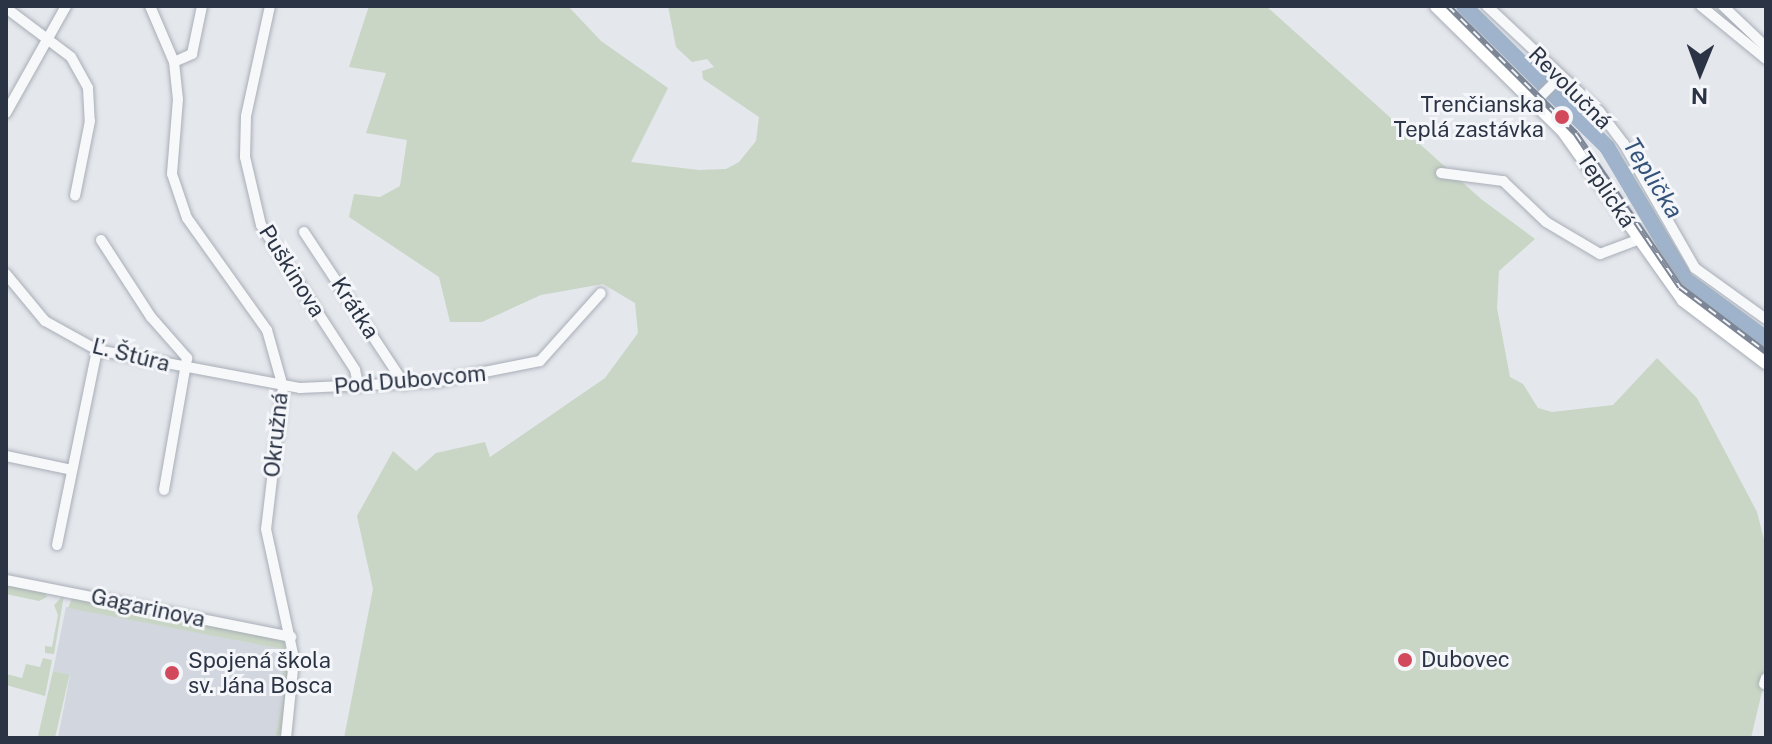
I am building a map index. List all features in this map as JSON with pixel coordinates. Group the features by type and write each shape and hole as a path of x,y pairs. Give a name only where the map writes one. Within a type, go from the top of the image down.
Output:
{"main road":[{"name":"Teplická","path":"1437,6 1540,98 1589,162 1684,300 1766,362"}],"street":[{"path":"6,113 9,94 66,6"},
{"name":"Okružná","path":"150,6 174,62 178,99 172,174 182,203 206,251 243,292 267,330 283,387 266,529 291,637 286,738"},
{"path":"174,62 192,54 202,6"},
{"name":"Puškinova","path":"270,6 246,116 245,157 261,225 355,370 359,387"},
{"name":"Revolučná","path":"1487,6 1558,79 1599,111 1624,144 1695,268 1766,319"},
{"path":"1701,6 1766,59"},
{"path":"1723,6 1766,47"},
{"path":"6,8 71,57 88,88 90,121 75,196"},
{"path":"1540,98 1558,79"},
{"name":"Teplická","path":"1441,173 1503,181 1546,222 1600,254 1640,239"},
{"name":"Krátka","path":"304,232 405,385"},
{"path":"101,240 151,317 187,358 188,369 164,490"},
{"name":"Ľ. Štúra","path":"6,274 45,321 97,350 283,387"},
{"name":"Pod Dubovcom","path":"283,387 405,385 540,361 601,293"},
{"path":"57,545 97,350"},
{"path":"6,456 72,470"},
{"name":"Gagarinova","path":"6,580 291,637"}],"shaded area":[{"name":"Spojená škola sv. Jána Bosca","path":"66,607 283,649 283,698 275,738 58,738 70,675 53,671"}],"green space":[{"path":"369,6 568,6 601,41 668,88 631,162 699,170 726,169 739,162 756,141 759,117 703,79 702,71 714,67 707,59 692,62 676,47 668,6 1266,6 1481,199 1535,239 1499,271 1497,308 1510,377 1523,384 1538,408 1552,412 1613,405 1657,358 1697,398 1757,512 1766,547 1766,675 1751,738 344,738 373,589 357,516 393,451 416,471 436,453 485,442 490,457 605,378 638,333 635,303 603,284 541,295 482,322 450,322 439,277 349,217 354,194 380,197 400,186 407,140 366,133 386,73 349,67"},
{"path":"6,585 45,593 47,597 39,601 6,594"},
{"path":"64,595 54,654 45,653 45,646 52,647 58,615 54,605"},
{"path":"73,596 284,640 289,680 281,734 275,738 283,698 282,649 68,608"},
{"path":"43,658 52,660 45,696 6,685 6,674 22,678 26,664 40,667"},
{"path":"53,671 70,675 55,738 38,737"}],"waterway":[{"name":"Teplička","path":"1464,6 1607,147 1686,280 1766,339"}],"railway":[{"path":"1448,6 1576,134 1680,287 1766,352"}],"place":[{"name":"Trenčianska Teplá zastávka","path":"1562,117"},
{"name":"Dubovec","path":"1405,660"},
{"name":"Spojená škola sv. Jána Bosca","path":"172,673"}]}
